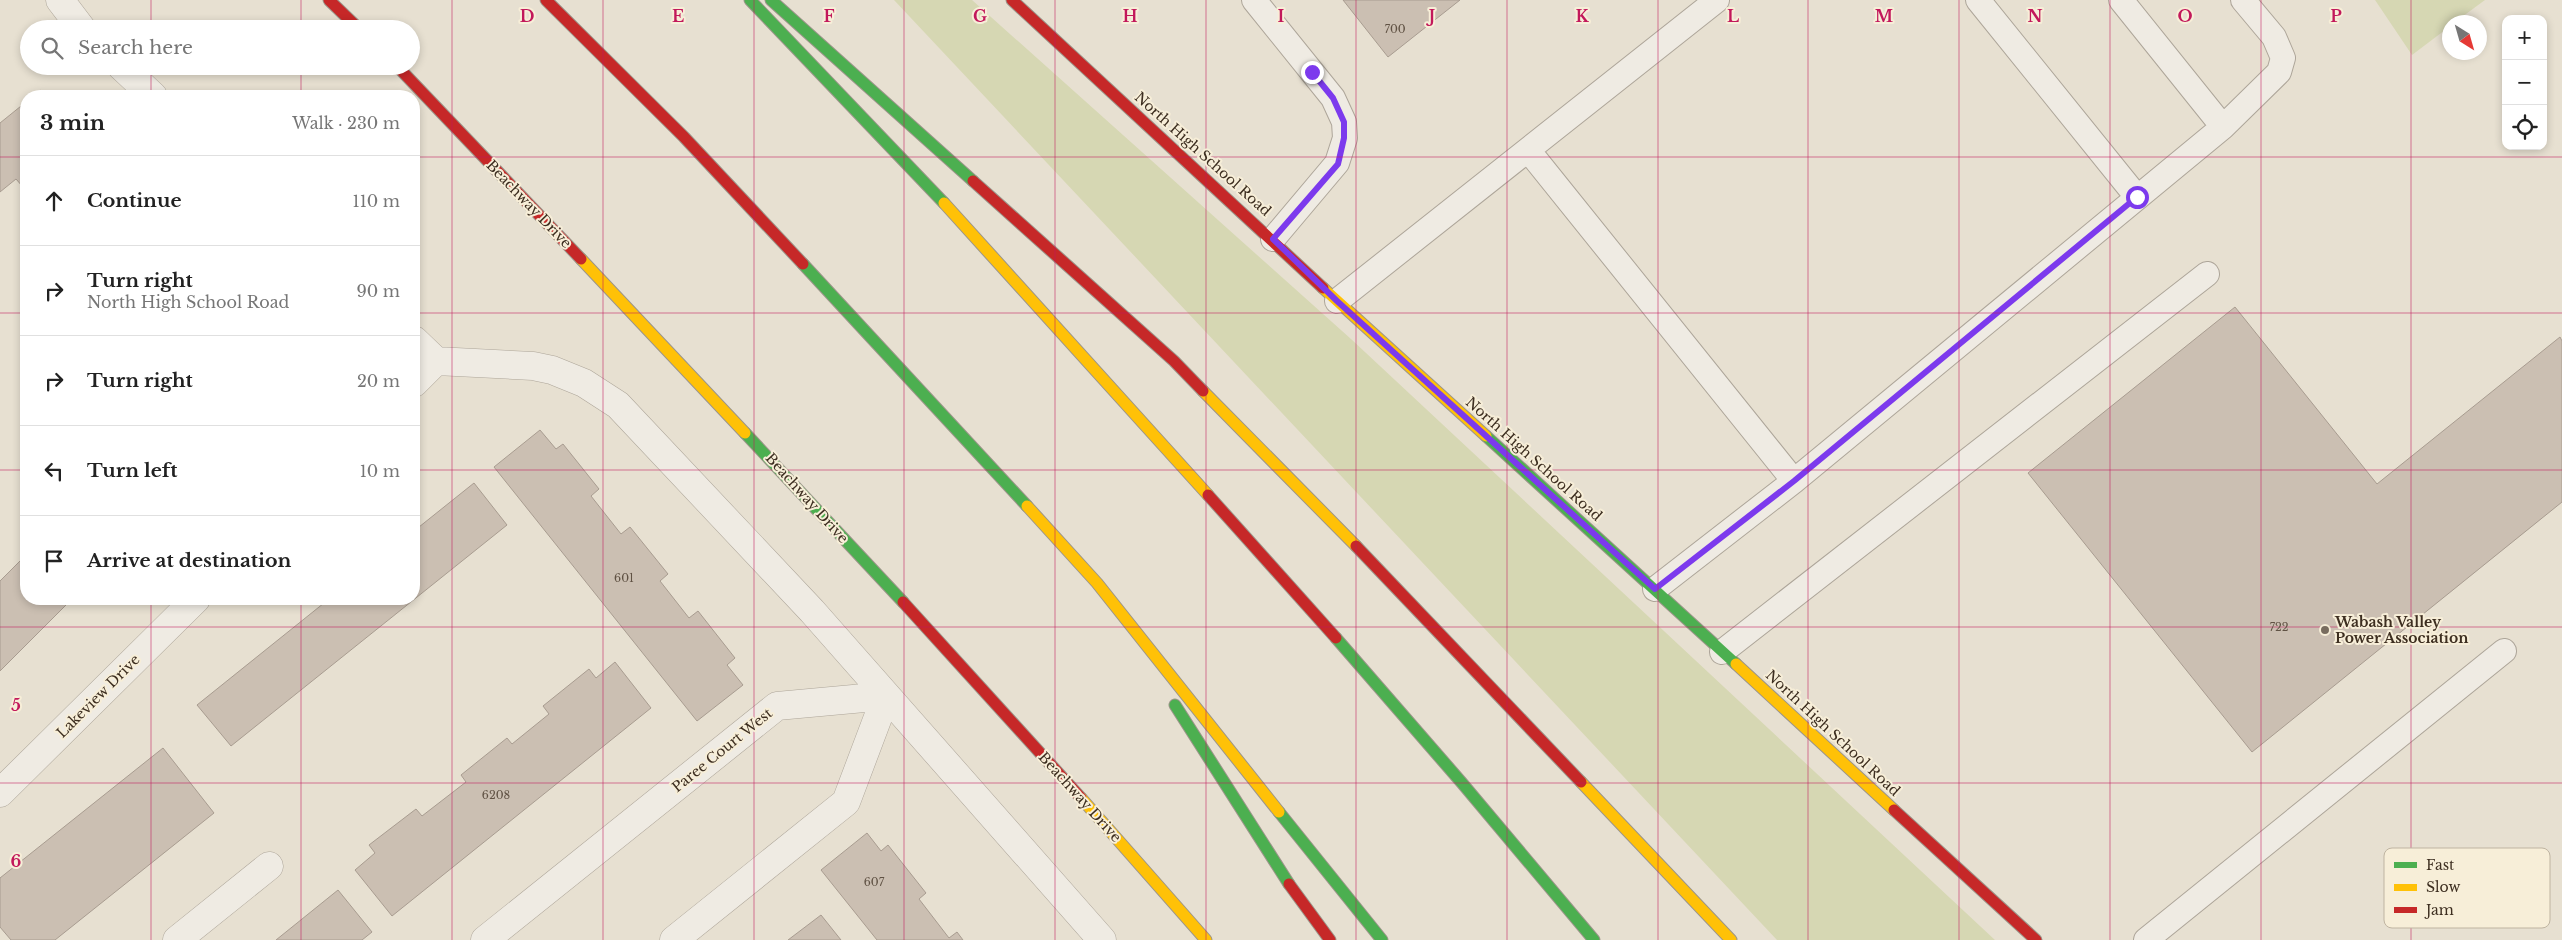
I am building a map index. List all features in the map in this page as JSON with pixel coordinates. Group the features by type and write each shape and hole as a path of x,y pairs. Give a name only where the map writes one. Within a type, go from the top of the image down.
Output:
{"main road":[{"path":"329,0 350,20"},
{"path":"546,0 684,137 828,290 1097,583 1382,940"},
{"path":"750,0 833,85 1140,417 1510,836 1594,940"},
{"path":"770,0 1174,361 1378,569 1732,940"},
{"name":"North High School Road","path":"1012,0 1273,239 1337,301 1655,589 2036,940"},
{"name":"Beachway Drive","path":"406,75 759,444 1113,832 1206,940"},
{"path":"1097,583 1301,903 1330,940"}],"street":[{"path":"60,0 75,20"},
{"path":"131,75 147,90"},
{"path":"420,345 436,360 533,366 552,370 584,382 618,406 812,611 1102,940"},
{"path":"420,377 436,360"},
{"name":"Lakeview Drive","path":"0,793 190,605"},
{"path":"674,940 846,802 886,696"},
{"name":"Paree Court West","path":"485,940 778,706 886,696"},
{"path":"177,940 270,866"}],"lane":[{"path":"1254,0 1333,98 1344,122 1344,138 1338,164 1273,239"},
{"path":"1337,301 1717,0"},
{"path":"1978,0 2137,197"},
{"path":"2121,0 2223,126"},
{"path":"1655,589 1794,481 2223,126 2279,72 2283,58 2274,37 2243,0"},
{"path":"1528,150 1794,481"},
{"path":"1722,652 2206,274"},
{"path":"2146,940 2504,651"}],"green space":[{"path":"894,0 972,0 1351,339 1995,940 1777,940"},
{"path":"2375,0 2485,0 2465,15 2442,15 2442,32 2412,55"}],"building":[{"path":"1343,0 1460,0 1388,57"},
{"path":"20,107 20,184 16,179 0,192 0,123"},
{"path":"2235,307 2377,484 2560,337 2562,341 2562,502 2252,752 2028,473"},
{"path":"540,430 556,449 563,444 599,489 591,496 621,534 630,527 668,574 660,581 689,618 698,611 735,658 727,665 743,685 697,721 494,467"},
{"path":"474,483 507,525 420,595 420,526"},
{"path":"20,561 20,605 66,605 0,671 0,581"},
{"path":"322,605 407,605 231,746 197,705"},
{"path":"615,662 651,708 392,916 355,870 375,853 369,845 416,809 422,816 466,782 461,775 507,738 512,744 549,714 543,706 589,669 596,678"},
{"path":"163,748 214,813 55,940 11,940 0,927 0,878"},
{"path":"867,833 881,851 888,845 926,893 919,899 949,938 957,932 963,940 877,940 821,870"},
{"path":"338,890 372,932 362,940 276,940"},
{"path":"821,915 841,940 788,940"}],"traffic: fast":[{"path":"750,0 944,203"},
{"path":"771,0 973,181"},
{"path":"803,264 1027,506"},
{"path":"745,433 903,602"},
{"path":"1486,436 1736,664"},
{"path":"1336,638 1462,783 1594,940"},
{"path":"1175,705 1289,884"},
{"path":"1279,812 1382,940"}],"traffic: slow":[{"path":"944,203 1208,495"},
{"path":"581,259 745,433"},
{"path":"1323,288 1486,436"},
{"path":"1203,391 1356,546"},
{"path":"1027,506 1097,583 1279,812"},
{"path":"1736,664 1894,810"},
{"path":"1581,782 1731,940"},
{"path":"1081,798 1206,940"}],"traffic: jam":[{"path":"329,0 350,20"},
{"path":"546,0 684,137 803,264"},
{"path":"1012,0 1323,288"},
{"path":"406,75 420,90"},
{"path":"420,90 581,259"},
{"path":"973,181 1174,361 1203,391"},
{"path":"1208,495 1336,638"},
{"path":"1356,546 1581,782"},
{"path":"903,602 1081,798"},
{"path":"1894,810 2036,940"},
{"path":"1289,884 1330,940"}],"place":[{"name":"Wabash Valley Power Association","path":"2325,630"}],"route":[{"path":"1312,72 1333,98 1344,122 1344,138 1338,164 1320,182 1273,239 1337,301 1655,589 1794,481 2137,197"}]}
